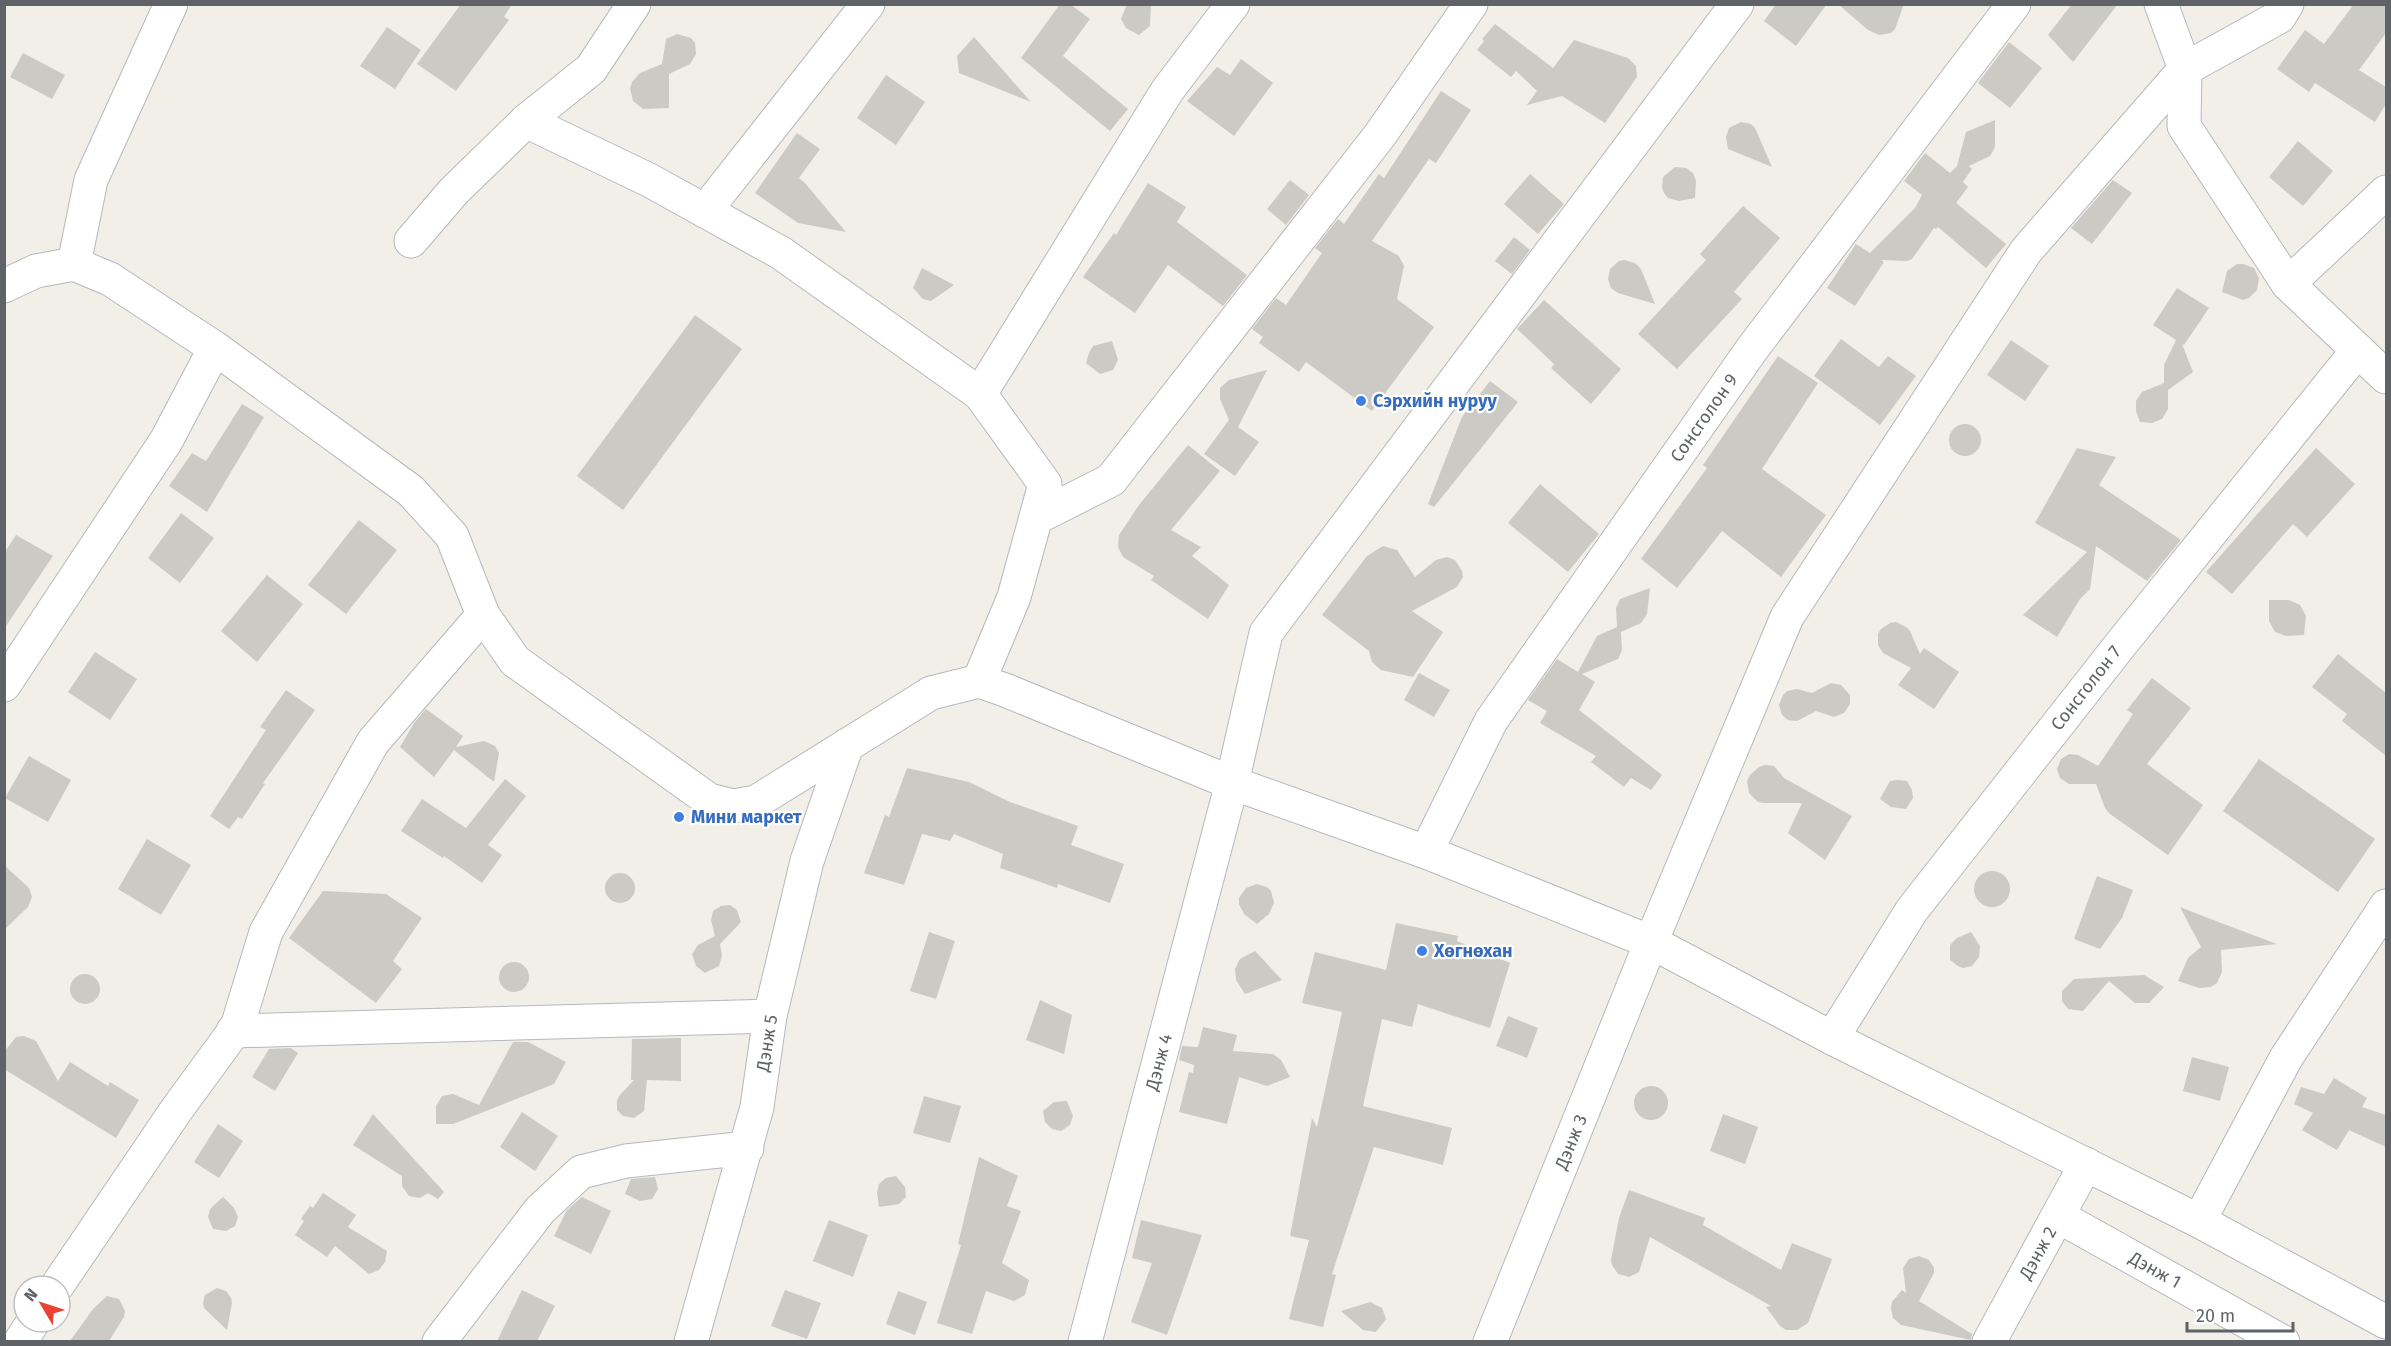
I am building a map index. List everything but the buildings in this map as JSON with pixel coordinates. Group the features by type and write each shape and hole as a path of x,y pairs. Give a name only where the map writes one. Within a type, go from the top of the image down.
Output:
{"street":[{"path":"74,264 91,180 171,4"},
{"path":"411,241 454,191 526,121 591,69 634,4"},
{"path":"705,211 868,4"},
{"path":"980,394 1167,91 1233,4"},
{"path":"1036,518 1111,480 1380,135 1471,4"},
{"name":"Дэнж 4","path":"1085,1341 1232,783 1266,633 1737,4"},
{"name":"Сонсголон 9","path":"1426,852 1491,721 1752,349 2014,4"},
{"path":"2161,4 2185,69 2184,126 2288,284 2386,378"},
{"name":"Дэнж 3","path":"1490,1341 1651,942 1787,617 2026,251 2185,69 2278,17 2287,4"},
{"path":"526,121 649,180 781,254 980,394 1045,484 1014,597 979,681"},
{"path":"2288,284 2386,192"},
{"path":"4,286 36,272 74,264 110,279 215,348 411,492 452,536 483,615 515,661 709,800 734,806 756,802 931,693 979,681 1232,783 1426,852 1651,942 1832,1038 2199,1221 2386,1322"},
{"path":"4,685 166,441 215,348"},
{"name":"Сонсголон 7","path":"1832,1038 1912,910 2121,644 2358,351"},
{"path":"65,1274 177,1109 237,1027 266,932 373,742 483,615"},
{"name":"Дэнж 5","path":"691,1341 757,1107 770,1016 807,861 847,745"},
{"path":"2199,1221 2286,1058 2386,906"},
{"path":"233,1031 770,1016"},
{"path":"439,1341 540,1210 581,1172 626,1161 747,1148"},
{"name":"Дэнж 2","path":"1989,1341 2086,1164"},
{"name":"Дэнж 1","path":"2058,1216 2283,1341"}],"place":[{"name":"Сэрхийн нуруу","path":"1361,401"},
{"name":"Мини маркет","path":"679,817"},
{"name":"Хөгнөхан","path":"1422,951"}]}
